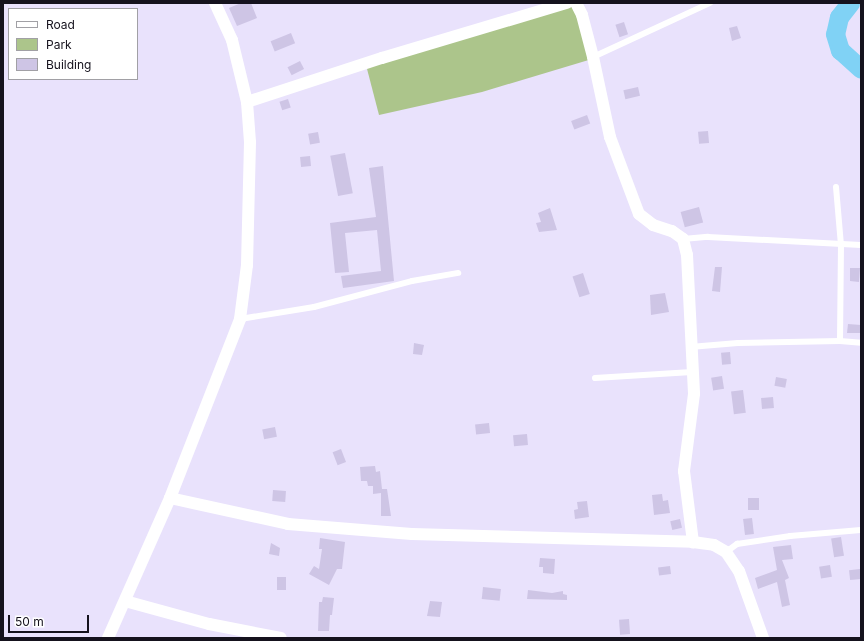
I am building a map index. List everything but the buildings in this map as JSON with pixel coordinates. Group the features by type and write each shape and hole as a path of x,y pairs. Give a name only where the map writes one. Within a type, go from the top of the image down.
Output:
{"street":[{"path":"108,638 170,498 240,319 247,265 250,142 247,102 232,40 215,3"},
{"path":"247,102 382,58 567,3"},
{"path":"576,3 582,15 593,57 610,137 639,214 653,225 672,231 683,239 687,255 690,347 694,394 684,471 693,542"},
{"path":"170,498 288,524 412,534 693,542 714,545 726,552 739,571 763,638"},
{"path":"125,601 209,624 281,638"}],"lane":[{"path":"593,57 710,3"},
{"path":"836,187 841,245 840,341"},
{"path":"683,239 708,237 861,245"},
{"path":"240,319 299,310 412,281 458,273"},
{"path":"690,347 738,343 840,341 861,343"},
{"path":"595,378 692,372"},
{"path":"726,552 737,544 790,536 861,530"}],"green space":[{"path":"574,3 592,59 482,92 379,115 366,65"}],"waterway":[{"path":"850,3 839,17 835,34 840,50 861,69"}]}
